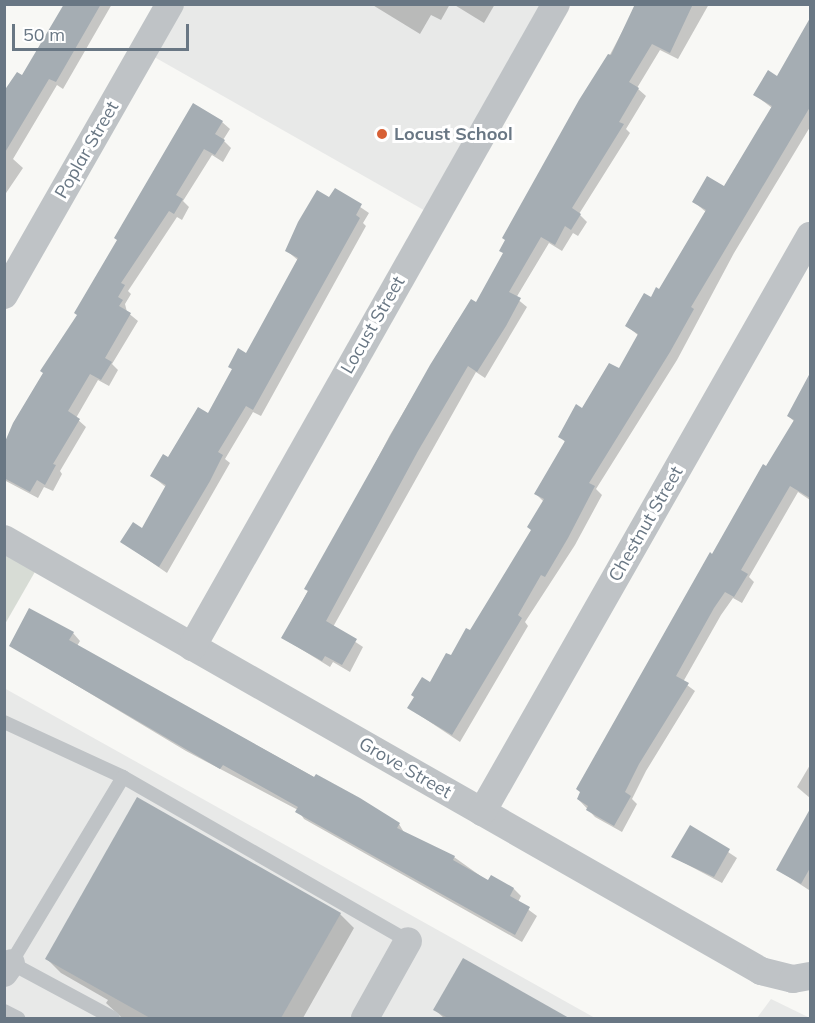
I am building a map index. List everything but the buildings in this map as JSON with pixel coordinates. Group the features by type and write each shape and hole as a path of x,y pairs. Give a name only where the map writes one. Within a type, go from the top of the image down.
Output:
{"street":[{"name":"Poplar Street","path":"4,295 170,4"},
{"name":"Locust Street","path":"192,647 556,4"},
{"name":"Chestnut Street","path":"482,812 810,236"},
{"name":"Grove Street","path":"4,539 761,971 793,979 810,976"},
{"path":"365,1018 408,941"}],"lane":[{"path":"4,722 123,777 408,941"},
{"path":"113,1018 7,965 123,777"},
{"path":"4,1011 18,1018"}],"shaded area":[{"name":"Locust School","path":"177,5 548,5 429,213 149,54"},
{"path":"5,542 40,563 5,624"},
{"path":"4,688 452,938 595,1018 5,1018"},
{"path":"771,999 810,1018 757,1018"}],"place":[{"name":"Locust School","path":"382,134"}]}
